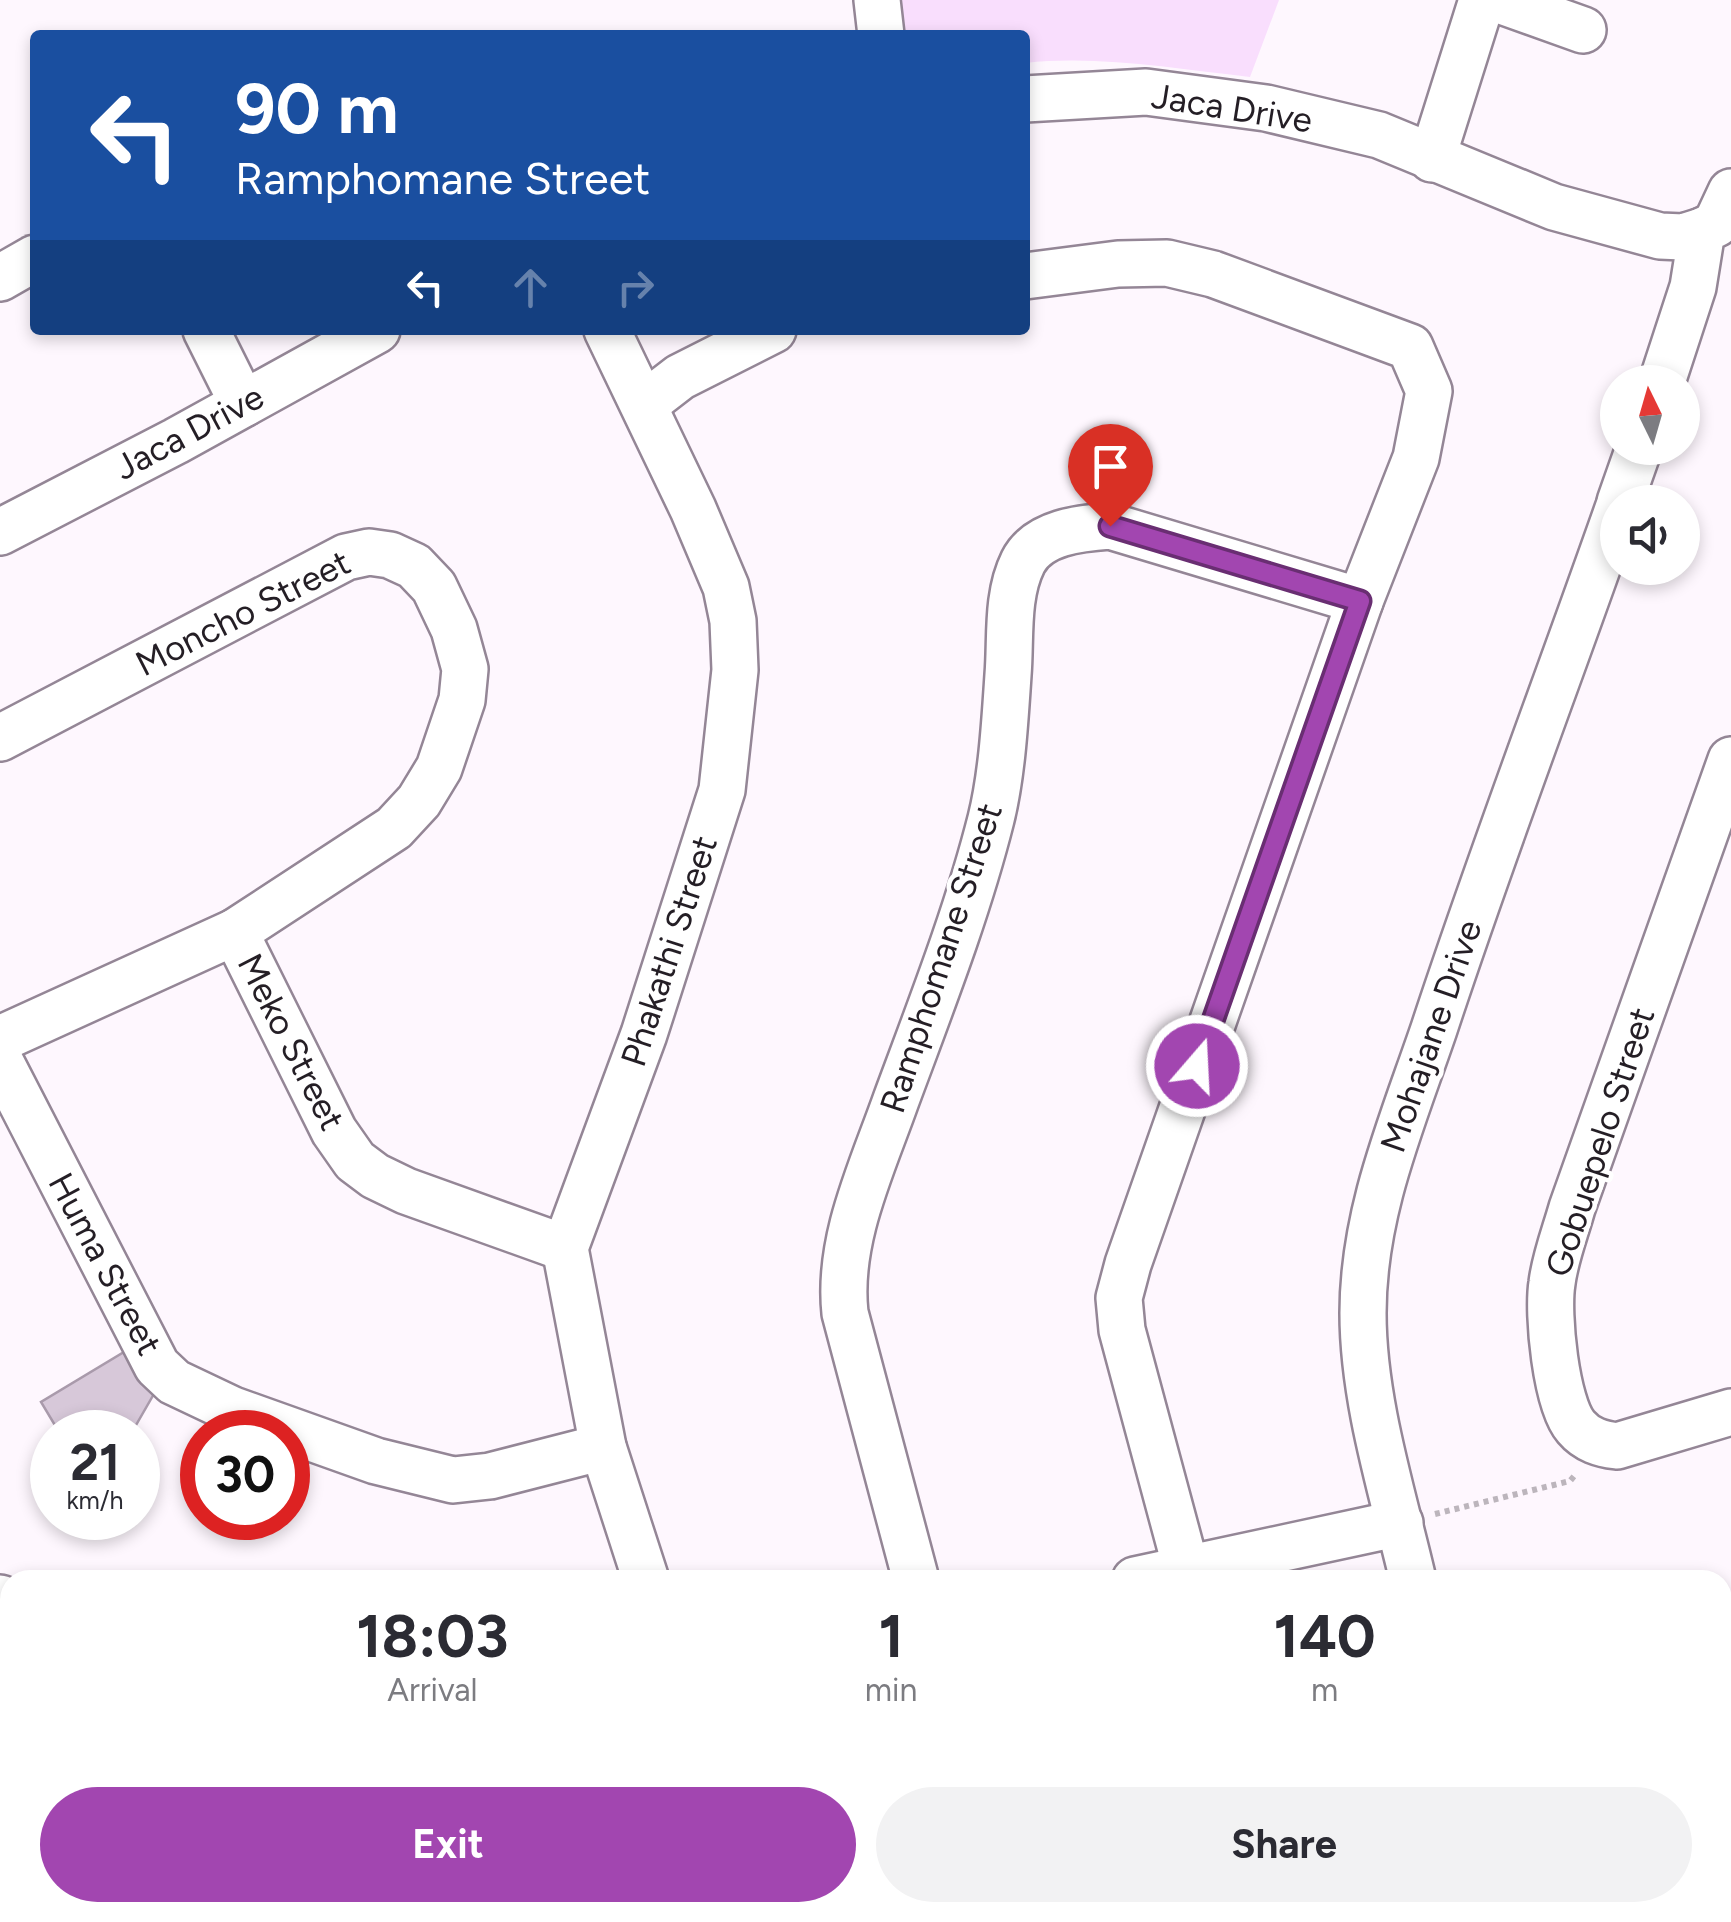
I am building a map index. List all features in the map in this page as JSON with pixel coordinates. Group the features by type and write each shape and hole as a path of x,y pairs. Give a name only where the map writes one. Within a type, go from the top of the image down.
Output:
{"street":[{"path":"877,0 880,30"},
{"path":"1432,159 1482,0"},
{"path":"1499,0 1583,30"},
{"name":"Jaca Drive","path":"1030,99 1146,92 1266,108 1379,135 1554,207 1660,236 1683,237 1702,232"},
{"path":"1668,365 1693,287 1702,232 1716,224 1731,192"},
{"path":"0,278 30,261"},
{"path":"1030,275 1118,264 1168,263 1214,274 1410,347 1429,392 1423,432 1360,601 1119,1298 1122,1330 1186,1568"},
{"path":"208,335 243,404"},
{"name":"Jaca Drive","path":"0,532 367,335"},
{"name":"Phakathi Street","path":"565,1248 644,1034 722,790 735,670 733,621 726,588 610,335"},
{"path":"644,404 680,376 763,335"},
{"name":"Ramphomane Street","path":"913,1570 845,1313 842,1284 855,1220 939,983 992,816 1010,623 1024,558 1043,542 1075,528 1110,526 1360,601"},
{"name":"Moncho Street","path":"0,738 346,557 369,552 390,555 414,566 434,586 466,669 462,700 439,768 419,801 394,828 235,932 0,1039"},
{"name":"Mohajane Drive","path":"1411,1570 1378,1429 1364,1343 1363,1310 1375,1205 1463,940 1600,559"},
{"name":"Gobuepelo Street","path":"1602,1444 1586,1437 1568,1416 1551,1341 1552,1284 1572,1208 1731,760"},
{"name":"Meko Street","path":"235,932 334,1131 356,1160 375,1176 406,1191 565,1248"},
{"name":"Huma Street","path":"0,1061 157,1366 174,1382 233,1410 358,1455 453,1480 490,1476 603,1447"},
{"path":"565,1248 603,1447 643,1570"},
{"path":"1602,1444 1617,1446 1731,1412"},
{"path":"1177,1570 1400,1523"}],"path":[{"path":"1400,1523 1570,1481 1602,1444"}],"shaded area":[{"path":"887,0 1279,0 1250,77 1109,62 1030,63 1030,30 892,30"}],"building":[{"path":"129,1349 155,1392 145,1410 46,1410 41,1402"}],"route":[{"path":"1110,526 1360,601 1197,1066"}]}
